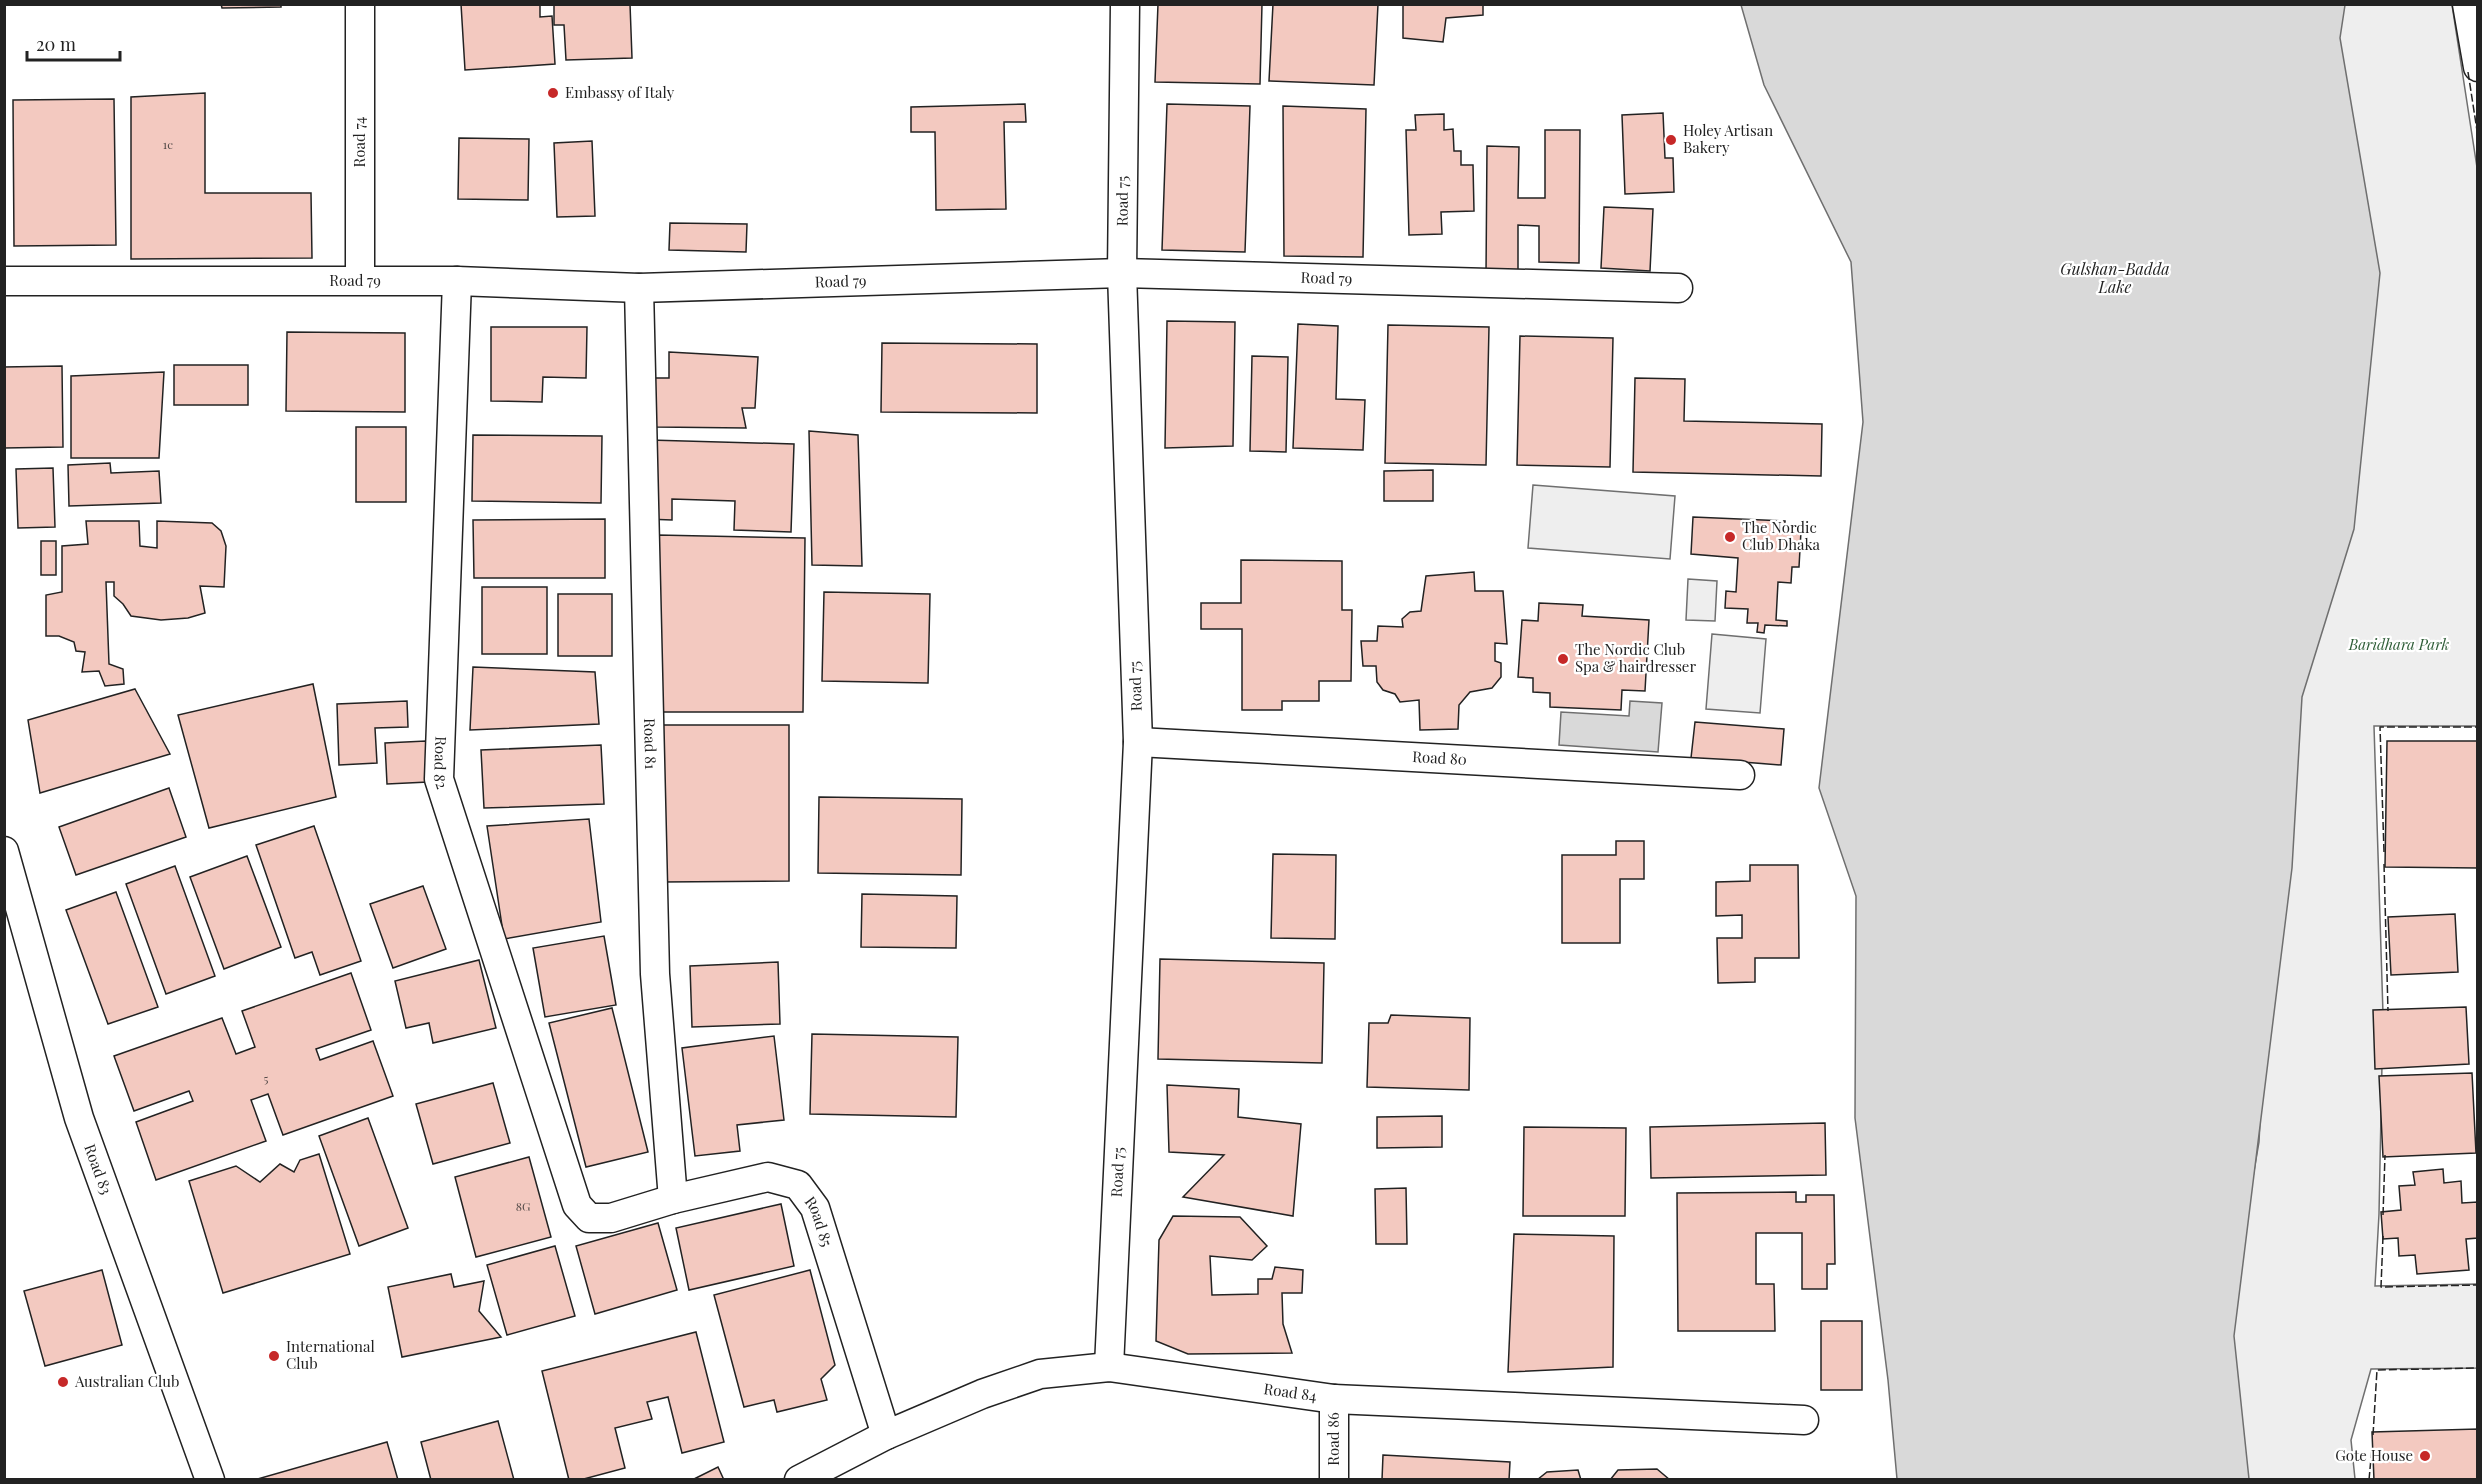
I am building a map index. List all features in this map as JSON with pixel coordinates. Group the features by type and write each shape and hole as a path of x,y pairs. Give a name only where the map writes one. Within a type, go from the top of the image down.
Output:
{"street":[{"name":"Road 74","path":"360,4 360,280"},
{"name":"Road 75","path":"1108,1367 1138,742 1122,273 1125,4"},
{"path":"2467,4 2478,67"},
{"name":"Road 79","path":"4,281 457,281 639,288 1122,273 1678,288"},
{"name":"Road 82","path":"457,281 439,779 577,1205 589,1218"},
{"name":"Road 81","path":"639,288 655,974 673,1199"},
{"name":"Road 80","path":"1138,742 1740,775"},
{"name":"Road 83","path":"4,851 79,1118 210,1479"},
{"name":"Road 85","path":"589,1218 611,1218 673,1199 768,1177 798,1185 815,1208 886,1435"},
{"name":"Road 84","path":"799,1479 886,1435 982,1394 1040,1374 1108,1367 1334,1399 1804,1420"},
{"name":"Road 86","path":"1334,1399 1334,1479"}],"green space":[{"name":"Baridhara Park","path":"2316,5 2452,5 2478,174 2477,726 2374,726 2383,1014 2379,1214 2375,1286 2477,1284 2477,1368 2371,1369 2351,1440 2355,1479 2243,1480 2230,1346 2243,1235 2259,1142"},
{"path":"1533,485 1675,496 1670,559 1528,548"},
{"path":"1688,579 1717,581 1715,621 1686,620"},
{"path":"1712,634 1766,639 1760,713 1706,709"}],"water":[{"name":"Gulshan-Badda Lake","path":"1741,5 2345,5 2340,38 2380,273 2354,529 2302,697 2292,868 2234,1336 2249,1479 1897,1479 1888,1380 1855,1118 1856,896 1819,788 1863,422 1851,262 1764,85"},
{"path":"1630,701 1662,703 1658,752 1559,745 1561,712 1629,716"}],"building":[{"path":"221,4 281,4 281,7 222,8"},
{"path":"461,4 540,4 540,17 552,16 555,64 465,70"},
{"path":"554,4 630,4 632,58 566,60 564,25 554,25"},
{"path":"1158,4 1262,4 1260,84 1155,82"},
{"path":"1273,4 1378,4 1374,85 1269,81"},
{"path":"1483,4 1483,15 1446,18 1443,42 1403,38 1403,5"},
{"path":"205,93 205,193 311,193 312,258 131,259 131,97"},
{"path":"114,99 116,245 14,246 13,100"},
{"path":"1025,104 1026,122 1004,122 1006,209 936,210 935,132 911,132 911,107"},
{"path":"1167,104 1250,106 1245,252 1162,250"},
{"path":"1283,106 1366,109 1363,257 1284,256"},
{"path":"1663,113 1665,158 1673,158 1674,192 1625,194 1622,115"},
{"path":"1444,114 1444,130 1453,129 1454,151 1461,151 1461,165 1473,165 1474,211 1441,212 1442,234 1409,235 1406,130 1416,130 1415,115"},
{"path":"1545,130 1580,130 1579,263 1539,262 1539,226 1518,225 1518,275 1486,275 1487,146 1519,147 1518,198 1545,198"},
{"path":"459,138 529,139 528,200 458,199"},
{"path":"592,141 595,216 557,217 554,143"},
{"path":"1604,207 1653,209 1650,271 1601,268"},
{"path":"670,223 747,224 746,252 669,250"},
{"path":"1167,321 1235,322 1233,446 1165,448"},
{"path":"1298,324 1338,326 1336,399 1365,400 1363,450 1293,448"},
{"path":"1388,325 1489,327 1486,465 1385,463"},
{"path":"491,327 587,327 586,378 543,377 542,402 491,401"},
{"path":"287,332 405,333 405,412 286,411"},
{"path":"1520,336 1613,338 1610,467 1517,465"},
{"path":"882,343 1037,344 1037,413 881,412"},
{"path":"669,352 758,357 755,408 742,408 746,428 656,427 655,378 669,378"},
{"path":"1252,356 1288,357 1286,452 1250,451"},
{"path":"174,365 248,365 248,405 174,405"},
{"path":"62,366 63,447 4,448 4,367"},
{"path":"164,372 159,458 71,458 71,376"},
{"path":"1635,378 1685,379 1684,421 1822,424 1821,476 1633,472"},
{"path":"356,427 406,427 406,502 356,502"},
{"path":"809,431 858,435 862,566 812,565"},
{"path":"473,435 602,436 601,503 472,501"},
{"path":"649,440 794,444 791,532 734,530 735,501 672,499 672,520 646,519"},
{"path":"110,463 111,473 159,471 161,503 69,506 68,465"},
{"path":"53,468 55,527 18,528 16,469"},
{"path":"1433,470 1433,501 1384,501 1384,471"},
{"path":"1693,517 1785,521 1785,530 1801,531 1799,567 1792,567 1791,583 1778,582 1776,620 1787,621 1787,626 1765,625 1764,633 1757,632 1758,623 1747,623 1748,609 1725,608 1726,591 1736,592 1738,558 1691,554"},
{"path":"605,519 605,578 474,578 473,520"},
{"path":"86,521 139,521 140,546 157,548 157,521 212,523 221,531 226,546 224,587 200,586 205,613 188,618 161,620 131,616 114,596 114,582 106,582 109,664 123,669 124,684 105,686 99,671 82,672 85,652 76,651 74,642 59,636 46,636 46,595 62,592 62,546 88,544"},
{"path":"657,535 805,538 803,712 659,712"},
{"path":"41,541 56,541 56,575 41,575"},
{"path":"1241,560 1342,561 1342,610 1352,610 1351,681 1319,681 1319,701 1282,701 1282,710 1242,710 1242,629 1201,629 1201,603 1241,603"},
{"path":"1474,572 1475,591 1503,591 1507,644 1495,643 1495,661 1501,663 1501,677 1492,688 1470,692 1459,705 1458,729 1420,730 1419,700 1400,702 1395,694 1383,690 1377,682 1376,666 1363,666 1361,641 1377,641 1378,626 1403,627 1402,619 1410,612 1421,611 1426,576"},
{"path":"482,587 547,587 547,654 482,654"},
{"path":"824,592 930,594 928,683 822,681"},
{"path":"558,594 612,594 612,656 558,656"},
{"path":"1539,603 1583,605 1582,616 1649,620 1645,691 1622,690 1621,710 1550,707 1550,693 1533,692 1533,678 1518,677 1522,620 1538,621"},
{"path":"473,667 595,672 599,724 470,730"},
{"path":"313,684 336,797 209,828 178,715"},
{"path":"135,689 170,754 40,793 28,720"},
{"path":"407,701 408,727 375,728 377,763 339,765 337,704"},
{"path":"1695,722 1784,729 1781,765 1691,758"},
{"path":"661,725 789,725 789,881 661,882"},
{"path":"426,741 428,782 387,784 385,743"},
{"path":"2387,741 2478,741 2478,868 2385,867"},
{"path":"601,745 604,804 484,808 481,750"},
{"path":"169,788 186,837 76,875 59,827"},
{"path":"819,797 962,799 961,875 818,873"},
{"path":"589,819 601,922 504,939 487,826"},
{"path":"314,826 361,961 320,975 312,952 295,958 256,845"},
{"path":"1616,841 1644,841 1644,879 1620,879 1620,943 1562,943 1562,855 1616,855"},
{"path":"1273,854 1336,855 1335,939 1271,938"},
{"path":"247,856 281,947 224,969 190,877"},
{"path":"1750,865 1798,865 1799,958 1755,958 1755,982 1718,983 1717,938 1742,938 1742,915 1716,916 1716,882 1750,881"},
{"path":"175,866 215,976 166,994 126,884"},
{"path":"423,886 446,949 393,968 370,904"},
{"path":"116,892 158,1007 108,1024 66,910"},
{"path":"862,894 957,896 956,948 861,947"},
{"path":"2455,914 2458,972 2391,975 2388,917"},
{"path":"604,936 616,1005 545,1017 533,948"},
{"path":"1160,959 1324,963 1322,1063 1158,1059"},
{"path":"479,960 496,1028 433,1043 429,1023 406,1028 395,981"},
{"path":"778,962 780,1024 692,1027 690,966"},
{"path":"351,973 371,1030 316,1049 320,1060 373,1041 393,1096 283,1135 268,1094 251,1100 266,1141 156,1180 136,1122 193,1101 189,1091 134,1111 114,1056 222,1018 236,1054 255,1047 242,1011"},
{"path":"2466,1007 2469,1064 2375,1069 2373,1010"},
{"path":"612,1008 648,1152 586,1167 549,1023"},
{"path":"1391,1015 1470,1018 1469,1090 1367,1087 1369,1023 1388,1023"},
{"path":"812,1034 958,1037 956,1117 810,1114"},
{"path":"774,1036 784,1120 737,1125 740,1151 695,1156 682,1048"},
{"path":"2472,1073 2476,1153 2383,1157 2379,1076"},
{"path":"493,1083 510,1143 433,1164 416,1104"},
{"path":"1167,1085 1239,1089 1238,1117 1301,1124 1293,1216 1183,1197 1224,1155 1169,1152"},
{"path":"1442,1116 1442,1147 1377,1148 1377,1117"},
{"path":"368,1118 408,1228 359,1246 319,1136"},
{"path":"1825,1123 1826,1175 1651,1178 1650,1127"},
{"path":"1524,1127 1626,1128 1625,1216 1523,1216"},
{"path":"319,1154 350,1254 223,1293 189,1181 236,1166 260,1182 280,1164 294,1172 300,1160"},
{"path":"529,1157 551,1237 476,1257 455,1177"},
{"path":"2443,1169 2444,1183 2461,1181 2462,1203 2478,1202 2478,1238 2466,1239 2469,1270 2417,1274 2415,1255 2399,1256 2398,1238 2383,1239 2381,1212 2401,1210 2399,1186 2415,1185 2413,1172"},
{"path":"1406,1188 1407,1244 1376,1244 1375,1189"},
{"path":"1796,1192 1796,1202 1806,1202 1806,1195 1834,1195 1835,1264 1827,1264 1827,1289 1802,1289 1802,1233 1756,1233 1756,1284 1774,1284 1775,1331 1678,1331 1677,1193"},
{"path":"781,1204 794,1266 689,1290 676,1228"},
{"path":"1173,1216 1240,1217 1267,1246 1252,1260 1210,1256 1212,1295 1258,1294 1258,1279 1272,1279 1275,1267 1303,1270 1302,1293 1282,1293 1283,1324 1292,1353 1188,1354 1156,1341 1159,1240"},
{"path":"658,1223 677,1290 595,1314 576,1246"},
{"path":"1514,1234 1614,1236 1613,1367 1508,1372"},
{"path":"555,1246 575,1316 507,1335 487,1265"},
{"path":"102,1270 122,1345 45,1366 24,1291"},
{"path":"810,1270 835,1365 821,1379 827,1400 777,1412 774,1400 744,1407 714,1295"},
{"path":"451,1274 454,1287 484,1281 479,1311 501,1337 402,1357 388,1287"},
{"path":"1821,1321 1862,1321 1862,1390 1821,1390"},
{"path":"696,1332 724,1442 682,1453 668,1397 647,1402 652,1419 615,1428 625,1468 580,1480 569,1480 542,1371"},
{"path":"498,1421 514,1480 431,1480 421,1442"},
{"name":"Gote House","path":"2478,1429 2478,1480 2374,1480 2372,1432"},
{"path":"387,1442 398,1480 254,1480"},
{"path":"1383,1455 1510,1462 1509,1480 1382,1480"},
{"path":"718,1467 724,1480 692,1480"},
{"path":"1657,1469 1670,1480 1610,1480 1618,1470"},
{"path":"1578,1470 1581,1480 1537,1480 1547,1472"}],"fence":[{"path":"2468,72 2478,137"},
{"path":"2384,852 2380,727 2478,727"},
{"path":"2384,864 2388,1011"},
{"path":"2383,1215 2385,1155"},
{"path":"2383,1236 2381,1287 2478,1285"},
{"path":"2373,1435 2377,1370 2478,1368"},
{"path":"2369,1480 2372,1447"}],"place":[{"name":"Embassy of Italy","path":"553,93"},
{"name":"Holey Artisan Bakery","path":"1671,140"},
{"name":"The Nordic Club Dhaka","path":"1730,537"},
{"name":"The Nordic Club Spa & hairdresser","path":"1563,659"},
{"name":"International Club","path":"274,1356"},
{"name":"Australian Club","path":"63,1382"},
{"name":"Gote House","path":"2425,1456"}]}
